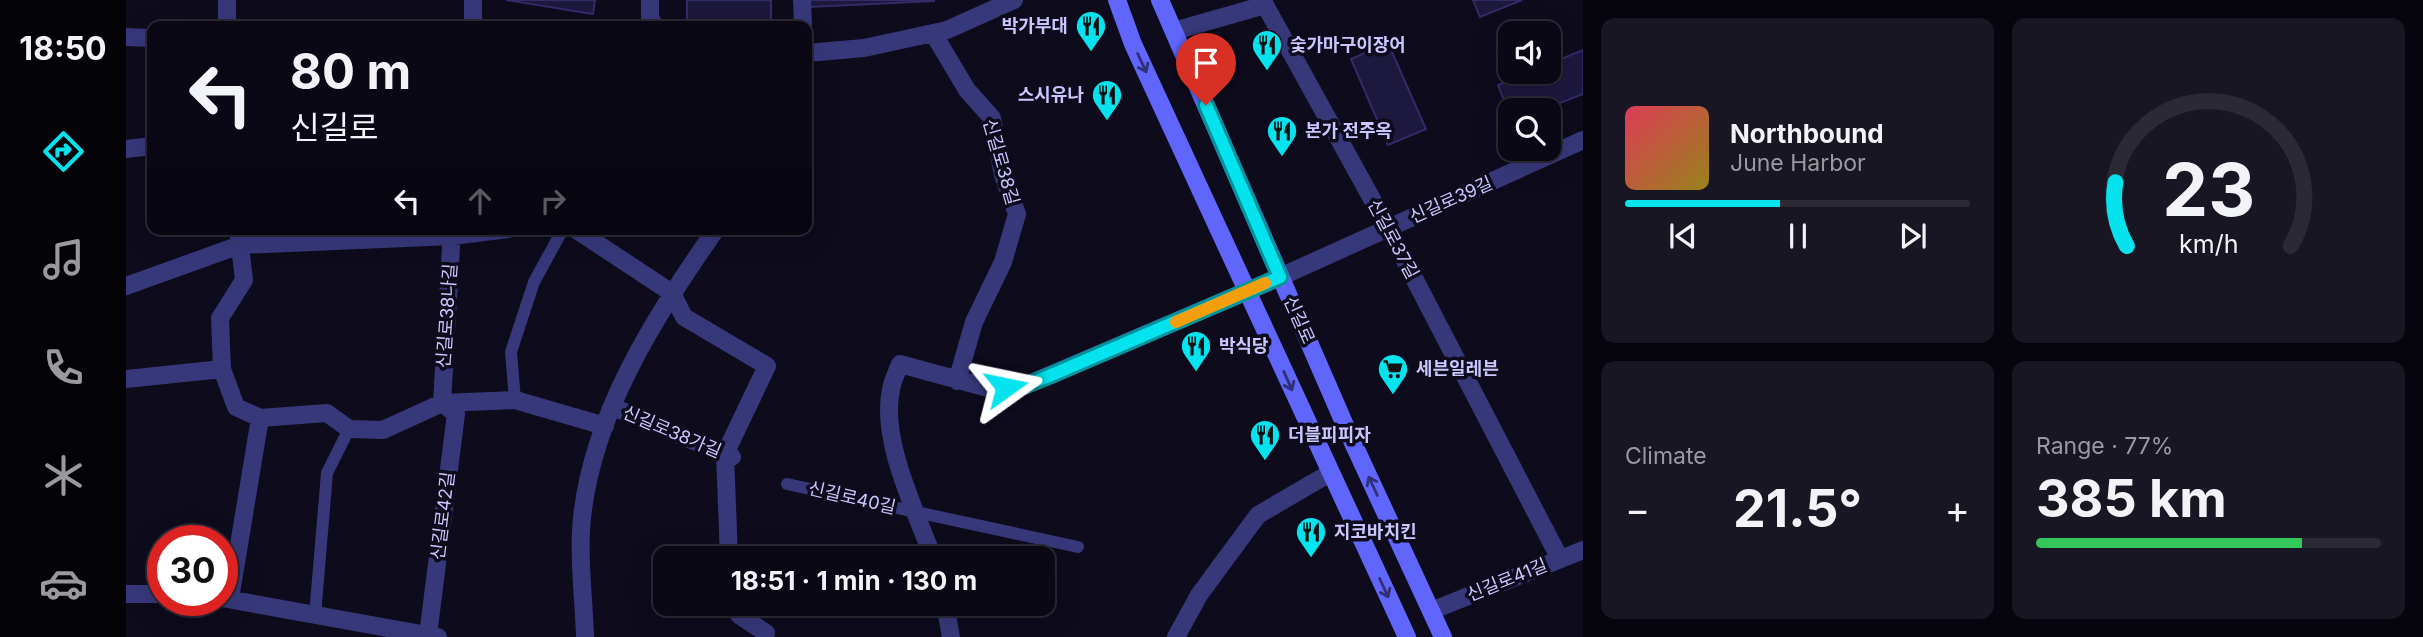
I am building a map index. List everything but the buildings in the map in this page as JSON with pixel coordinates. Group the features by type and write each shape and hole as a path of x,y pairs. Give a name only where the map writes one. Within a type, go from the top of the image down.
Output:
{"main road":[{"name":"신길로","path":"1117,0 1133,44 1406,637"},
{"name":"신길로","path":"1160,0 1280,277 1443,637"}],"street":[{"path":"227,0 227,21"},
{"path":"472,21 473,0"},
{"path":"650,0 652,21"},
{"path":"802,0 803,21"},
{"path":"812,53 864,48 933,33 1014,0"},
{"name":"신길로37길","path":"1174,31 1272,3 1560,559"},
{"name":"신길로38길","path":"933,33 967,90 992,118 1003,174 1017,214 1003,262 974,322 957,382"},
{"path":"126,37 147,38"},
{"name":"신길로39길","path":"1248,290 1583,140"},
{"path":"126,149 147,147"},
{"path":"126,286 239,237 324,235"},
{"name":"신길로38나길","path":"442,402 452,235"},
{"path":"584,235 672,293 684,317 767,366 729,455 729,546"},
{"name":"신길로38가길","path":"585,637 581,531 586,491 605,426 672,293 712,235"},
{"path":"238,535 260,418 236,407 222,369 220,318 244,280 239,237"},
{"name":"신길로40길","path":"928,546 896,455 889,421 890,390 900,364 957,382 988,388 1024,386 1248,290"},
{"path":"126,379 222,369"},
{"name":"신길로38가길","path":"260,418 327,413 349,429 383,430 442,402 515,400 605,426"},
{"name":"신길로42길","path":"238,601 433,636 456,414 442,402"},
{"name":"신길로38가길","path":"613,407 729,455"},
{"path":"1175,637 1199,595 1258,515 1330,473"},
{"name":"신길로41길","path":"1431,611 1583,550"},
{"path":"126,594 147,594"},
{"path":"740,616 766,633 765,637"},
{"path":"947,616 951,637"}],"lane":[{"path":"515,400 511,352 534,282 560,235"},
{"path":"315,615 327,474 349,429"},
{"name":"신길로40길","path":"787,484 1077,547"}],"slow traffic":[{"path":"1176,322 1265,283"}],"place":[{"name":"박가부대","path":"1091,53"},
{"name":"숯가마구이장어","path":"1267,72"},
{"name":"스시유나","path":"1107,122"},
{"name":"본가 전주옥","path":"1282,158"},
{"name":"박식당","path":"1196,373"},
{"name":"세븐일레븐","path":"1393,396"},
{"name":"더블피피자","path":"1265,462"},
{"name":"지코바치킨","path":"1311,559"}],"route":[{"path":"1006,387 1024,386 1074,366 1280,277 1206,105"}]}
